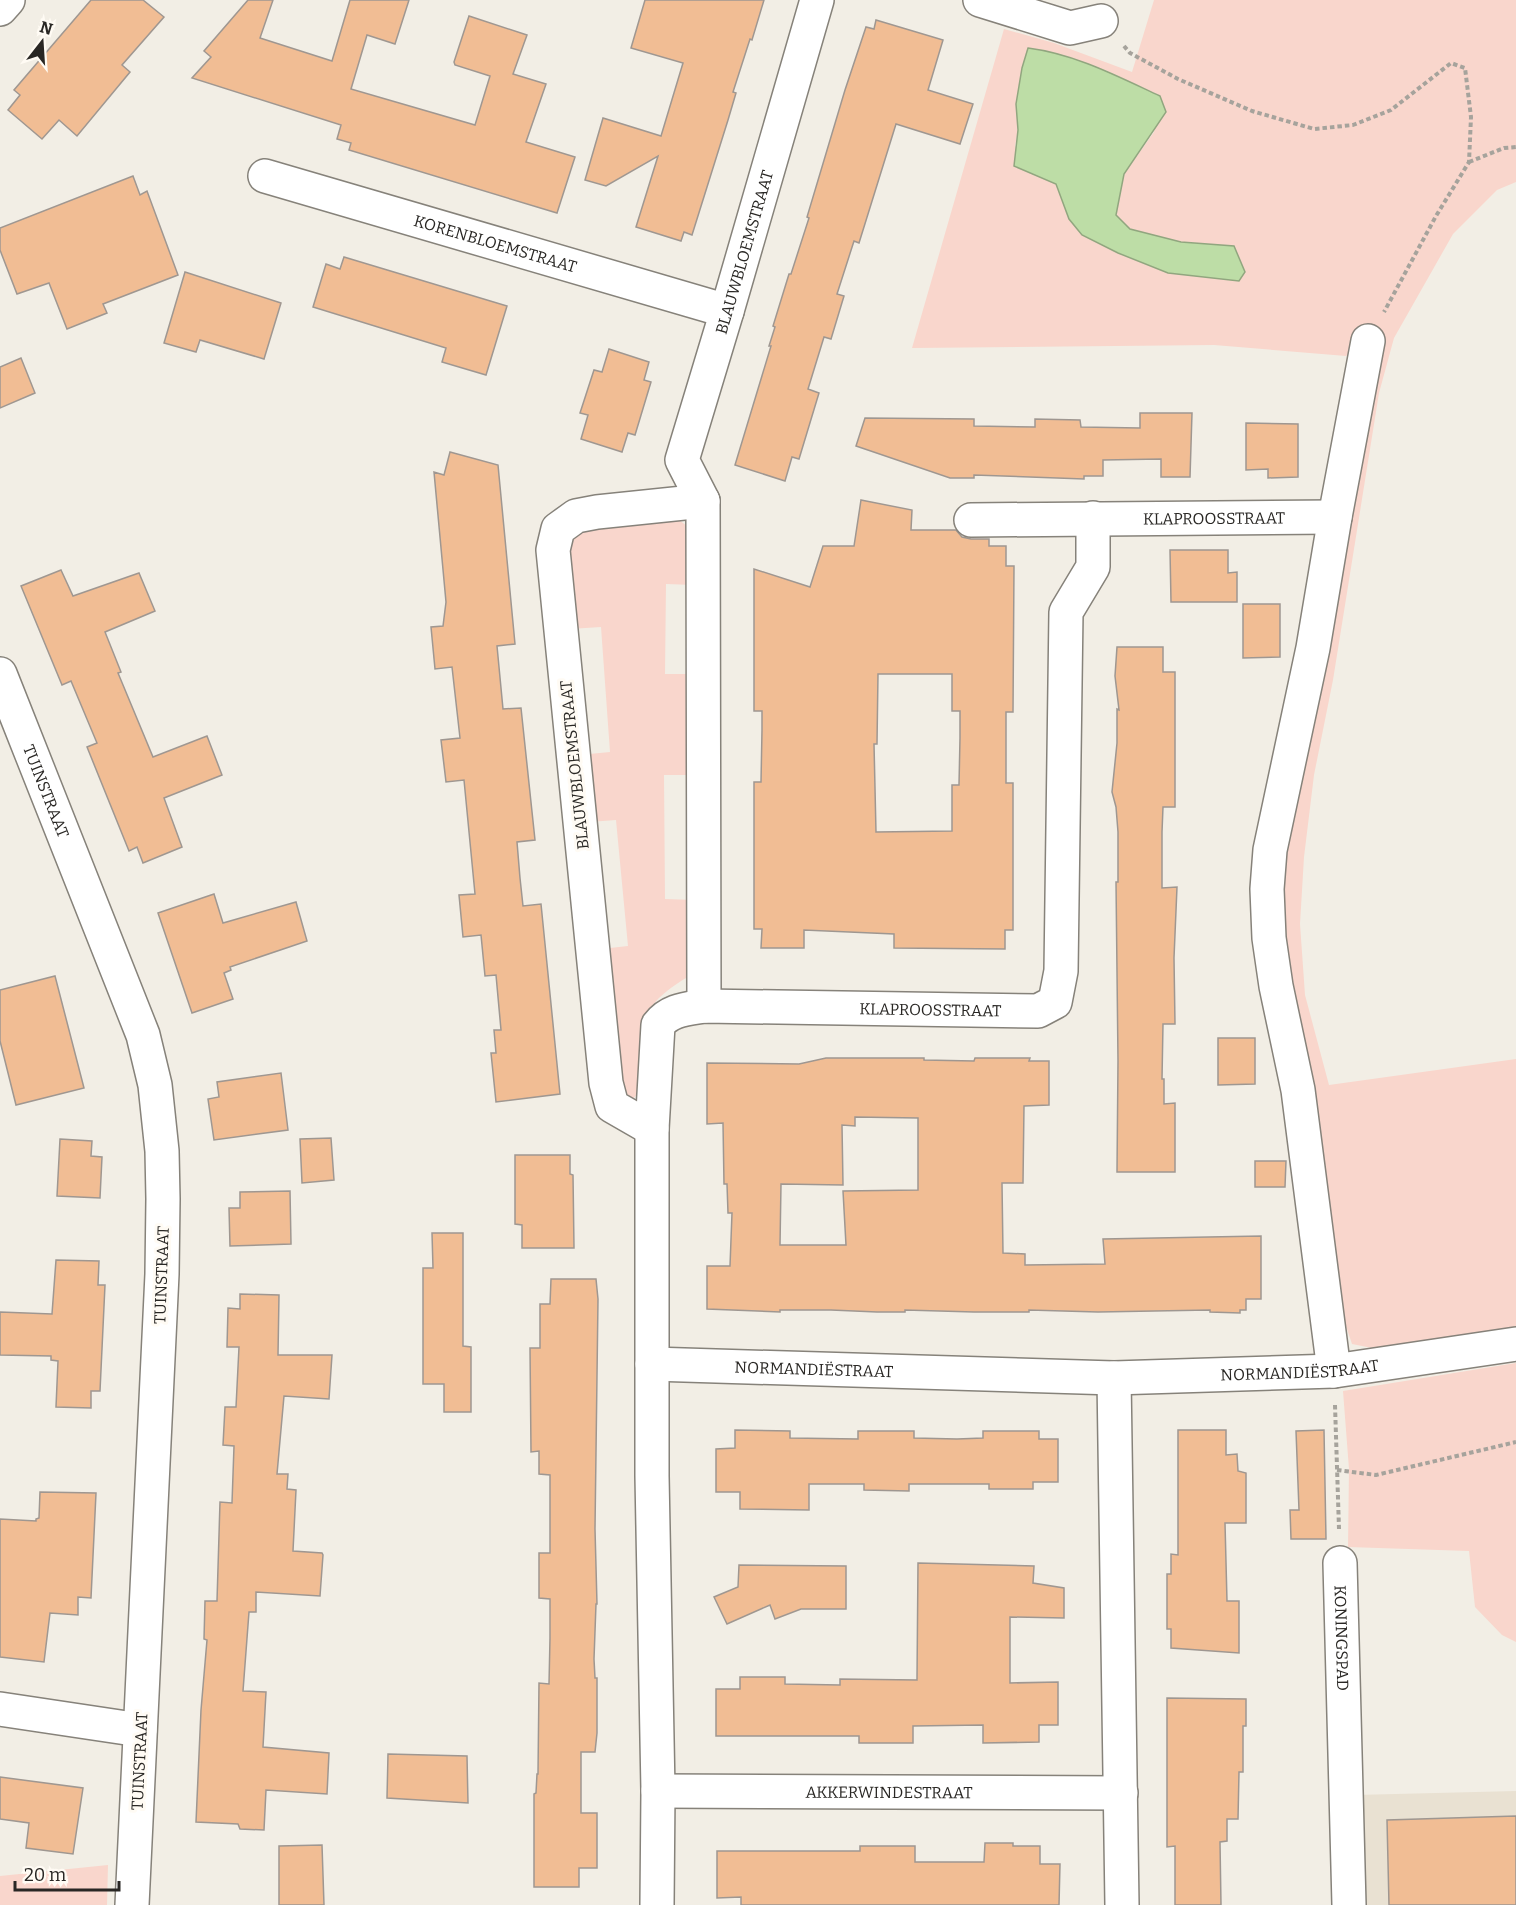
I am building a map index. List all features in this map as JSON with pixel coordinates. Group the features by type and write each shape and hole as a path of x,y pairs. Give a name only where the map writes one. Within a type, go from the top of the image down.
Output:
{"street":[{"path":"0,9 8,0"},
{"name":"BLAUWBLOEMSTRAAT","path":"704,1006 703,501 682,460 817,0"},
{"path":"980,0 1070,28 1101,21"},
{"name":"KORENBLOEMSTRAAT","path":"264,176 727,311"},
{"path":"1334,1371 1298,1090 1276,986 1267,888 1270,850 1313,648 1368,340"},
{"name":"BLAUWBLOEMSTRAAT","path":"652,1129 612,1106 606,1083 553,550 558,529 576,516 703,501"},
{"name":"KLAPROOSSTRAAT","path":"971,519 1335,517"},
{"name":"KLAPROOSSTRAAT","path":"652,1364 652,1129 658,1025 665,1015 704,1006 1038,1011 1055,1002 1061,971 1066,612 1093,567 1093,518"},
{"name":"TUINSTRAAT","path":"1,681 143,1035 155,1085 162,1151 162,1274 132,1905"},
{"name":"NORMANDIËSTRAAT","path":"652,1364 1113,1378 1334,1371 1516,1344"},
{"path":"652,1364 658,1791 657,1905"},
{"path":"1113,1378 1122,1905"},
{"name":"KONINGSPAD","path":"1340,1563 1349,1905"},
{"path":"0,1709 140,1730"},
{"name":"AKKERWINDESTRAAT","path":"658,1791 1121,1793"}],"path":[{"path":"1101,21 1130,52 1178,78 1252,111 1314,129 1353,125 1391,110 1451,63 1465,68 1471,117 1469,162 1436,216 1368,340"},
{"path":"1469,162 1504,148 1516,147"},
{"name":"KONINGSPAD","path":"1334,1371 1340,1563"},
{"path":"1337,1470 1376,1476 1516,1442"}],"shaded area":[{"path":"1154,0 1516,0 1516,182 1497,190 1453,234 1394,338 1379,393 1333,680 1314,775 1304,857 1300,924 1305,995 1329,1085 1516,1059 1516,1327 1377,1349 1352,1344 1345,1323 1280,913 1280,866 1380,335 1346,356 1214,345 912,348 1004,29 1054,43 1132,72","holes":["1105,70 1160,96 1154,132 1124,174 1116,215 1130,229 1181,242 1234,246 1168,273 1118,253 1082,235 1069,219 1056,184 1015,146 1018,130 1016,104"]},
{"path":"1028,48 1079,61 1160,96 1166,112 1124,174 1116,215 1130,229 1181,242 1234,246 1245,272 1239,281 1168,273 1118,253 1082,235 1069,219 1056,184 1014,166 1018,130 1016,104"},
{"path":"679,520 687,526 694,585 666,584 665,674 693,674 694,775 664,775 665,899 694,900 690,965 686,978 668,990 648,1013 640,1039 640,1091 631,1101 618,1095 601,949 628,946 616,820 589,822 579,755 610,752 601,627 570,629 566,531"},
{"path":"1516,1363 1516,1642 1502,1635 1475,1607 1469,1551 1348,1547 1349,1469 1343,1391"},
{"path":"1516,1791 1516,1905 1358,1905 1355,1795"},
{"path":"108,1865 107,1905 0,1905 0,1876"}],"building":[{"path":"91,0 143,0 164,17 122,65 130,72 77,136 59,120 42,139 8,110 20,95 14,90"},
{"path":"248,0 273,0 260,38 332,61 350,0 409,0 395,44 367,35 351,89 475,125 490,76 455,65 469,16 527,35 513,74 546,84 526,142 575,157 557,213 349,150 351,143 337,139 341,125 192,78 211,57 204,51"},
{"path":"645,0 764,0 733,92 736,93 692,235 684,232 681,241 636,227 658,156 606,186 585,180 603,118 661,136 683,63 631,48"},
{"path":"876,20 943,40 928,90 973,104 960,144 896,124 859,243 854,241 837,294 844,296 831,339 824,337 808,389 819,393 799,459 792,457 785,481 735,465 771,346 769,346 775,327 773,326 809,218 807,217 845,90 866,27 874,29"},
{"path":"133,176 140,195 147,191 178,275 103,304 107,313 67,329 49,283 17,294 0,250 0,228"},
{"path":"344,257 507,306 486,375 442,362 446,348 313,307 326,264 340,269"},
{"path":"185,272 281,303 264,359 200,340 196,352 164,343"},
{"path":"609,349 649,362 644,380 651,382 635,435 628,433 622,452 581,439 588,415 580,413 594,370 602,372"},
{"path":"21,358 35,393 0,408 0,367"},
{"path":"1140,413 1192,413 1190,477 1161,477 1161,459 1103,460 1103,476 1084,476 1084,479 974,475 974,478 950,478 856,446 865,418 974,419 974,426 1035,427 1035,419 1080,420 1081,427 1140,428"},
{"path":"1246,423 1298,424 1298,477 1268,478 1268,469 1246,470"},
{"path":"450,452 498,465 515,644 497,646 503,709 521,708 535,840 517,842 520,878 523,906 541,904 560,1094 496,1102 491,1053 496,1053 494,1030 501,1030 496,975 485,976 481,935 463,937 459,895 475,894 464,780 446,782 441,740 460,738 452,667 435,669 431,627 443,626 446,602 434,472 444,475"},
{"path":"861,500 912,510 911,530 956,530 962,537 989,539 989,546 1006,546 1006,566 1014,566 1013,712 1006,712 1006,783 1013,783 1013,930 1005,930 1005,949 894,948 894,934 804,930 804,948 761,948 762,929 754,929 754,782 761,782 762,711 754,711 754,569 810,587 823,546 854,546","holes":["878,674 952,674 952,711 960,711 959,785 952,785 952,831 876,832 874,744 877,744"]},
{"path":"1170,550 1228,550 1228,573 1237,572 1237,602 1171,602"},
{"path":"61,570 73,596 139,573 155,611 105,632 121,672 118,673 153,757 207,736 222,775 164,798 182,847 143,863 137,847 129,851 87,747 97,743 71,681 62,685 21,586"},
{"path":"1243,604 1280,604 1280,657 1243,658"},
{"path":"1117,647 1163,647 1163,672 1175,672 1175,807 1163,807 1162,888 1177,887 1174,958 1175,1024 1163,1024 1162,1079 1164,1079 1164,1104 1175,1103 1175,1172 1117,1172 1116,882 1118,882 1118,832 1112,792 1117,743 1117,709 1119,710 1115,676"},
{"path":"214,894 223,923 296,902 307,941 230,967 231,970 224,973 233,999 192,1013 158,913"},
{"path":"55,976 84,1088 16,1105 0,1041 0,990"},
{"path":"1218,1038 1255,1038 1255,1084 1218,1085"},
{"path":"826,1058 924,1058 924,1060 974,1061 975,1058 1030,1058 1029,1061 1049,1061 1049,1105 1024,1106 1023,1183 1002,1183 1003,1253 1025,1254 1025,1265 1105,1264 1103,1239 1261,1236 1261,1299 1246,1299 1246,1310 1240,1310 1240,1313 1210,1312 1210,1310 974,1312 905,1310 905,1312 877,1312 780,1310 780,1312 707,1309 707,1266 730,1266 732,1213 728,1213 727,1184 724,1184 723,1123 707,1124 707,1063 799,1064","holes":["855,1117 918,1118 918,1190 843,1191 846,1245 780,1245 781,1184 843,1185 842,1125 855,1126"]},
{"path":"281,1073 288,1130 214,1140 208,1099 219,1097 217,1082"},
{"path":"331,1138 334,1180 302,1183 300,1139"},
{"path":"60,1139 92,1141 91,1156 102,1157 100,1198 57,1196"},
{"path":"515,1155 570,1155 570,1174 573,1175 574,1248 522,1248 522,1225 515,1224"},
{"path":"1255,1161 1286,1161 1285,1187 1255,1187"},
{"path":"290,1191 291,1244 230,1246 229,1208 240,1208 240,1192"},
{"path":"432,1233 463,1233 463,1346 471,1347 471,1412 444,1412 444,1384 423,1384 423,1268 433,1268"},
{"path":"56,1260 99,1261 98,1285 105,1285 100,1391 91,1391 91,1408 56,1407 58,1361 51,1360 51,1356 0,1355 0,1312 52,1314"},
{"path":"551,1279 596,1279 598,1299 595,1529 597,1604 594,1659 595,1678 597,1678 597,1733 595,1752 581,1752 581,1813 597,1813 597,1868 579,1868 579,1887 534,1887 534,1794 538,1774 539,1683 549,1684 550,1638 550,1599 539,1598 539,1553 550,1553 550,1475 539,1474 539,1451 531,1452 530,1348 540,1348 540,1304 550,1304"},
{"path":"240,1294 279,1295 278,1355 332,1355 329,1399 284,1396 277,1474 288,1474 287,1489 296,1490 293,1551 322,1553 323,1555 320,1596 256,1592 256,1612 249,1612 243,1691 266,1692 263,1747 329,1753 327,1794 266,1790 264,1830 240,1829 238,1824 196,1822 207,1640 204,1639 205,1601 217,1601 220,1502 232,1503 234,1446 223,1445 225,1407 236,1407 239,1347 227,1347 228,1308 240,1309"},
{"path":"735,1430 790,1431 790,1438 858,1439 858,1431 914,1431 914,1438 957,1439 983,1438 983,1431 1039,1431 1039,1439 1058,1439 1058,1482 1033,1482 1033,1489 989,1489 989,1484 909,1484 909,1491 864,1490 864,1484 809,1484 809,1510 740,1509 740,1492 716,1492 716,1449 735,1448"},
{"path":"1178,1430 1226,1430 1226,1455 1237,1454 1238,1471 1246,1473 1246,1523 1225,1523 1227,1601 1239,1601 1239,1653 1171,1648 1171,1629 1167,1629 1167,1574 1171,1574 1171,1554 1178,1555"},
{"path":"1324,1430 1326,1539 1291,1539 1290,1510 1299,1510 1296,1431"},
{"path":"40,1492 96,1493 91,1598 78,1597 78,1615 50,1613 44,1662 0,1657 0,1519 36,1521 39,1518"},
{"path":"918,1563 1034,1566 1033,1583 1064,1588 1064,1618 1010,1617 1010,1683 1058,1682 1058,1725 1039,1725 1039,1742 983,1743 983,1725 913,1726 913,1743 859,1743 859,1736 716,1736 716,1689 740,1689 740,1677 785,1677 785,1684 840,1685 840,1679 917,1680"},
{"path":"739,1565 846,1566 846,1609 801,1609 775,1619 770,1605 727,1624 714,1597 738,1587"},
{"path":"1167,1698 1246,1699 1246,1726 1243,1726 1243,1772 1239,1772 1238,1819 1227,1819 1227,1841 1220,1842 1221,1905 1175,1905 1175,1846 1167,1847"},
{"path":"388,1754 467,1756 468,1803 387,1798"},
{"path":"0,1777 83,1788 73,1854 26,1848 29,1823 0,1819"},
{"path":"1516,1816 1516,1905 1389,1905 1387,1820"},
{"path":"985,1843 1040,1846 1040,1864 1060,1864 1059,1905 741,1905 741,1897 717,1898 717,1851 860,1851 860,1846 915,1846 915,1862 984,1862"},
{"path":"322,1845 324,1905 279,1905 279,1846"}]}
